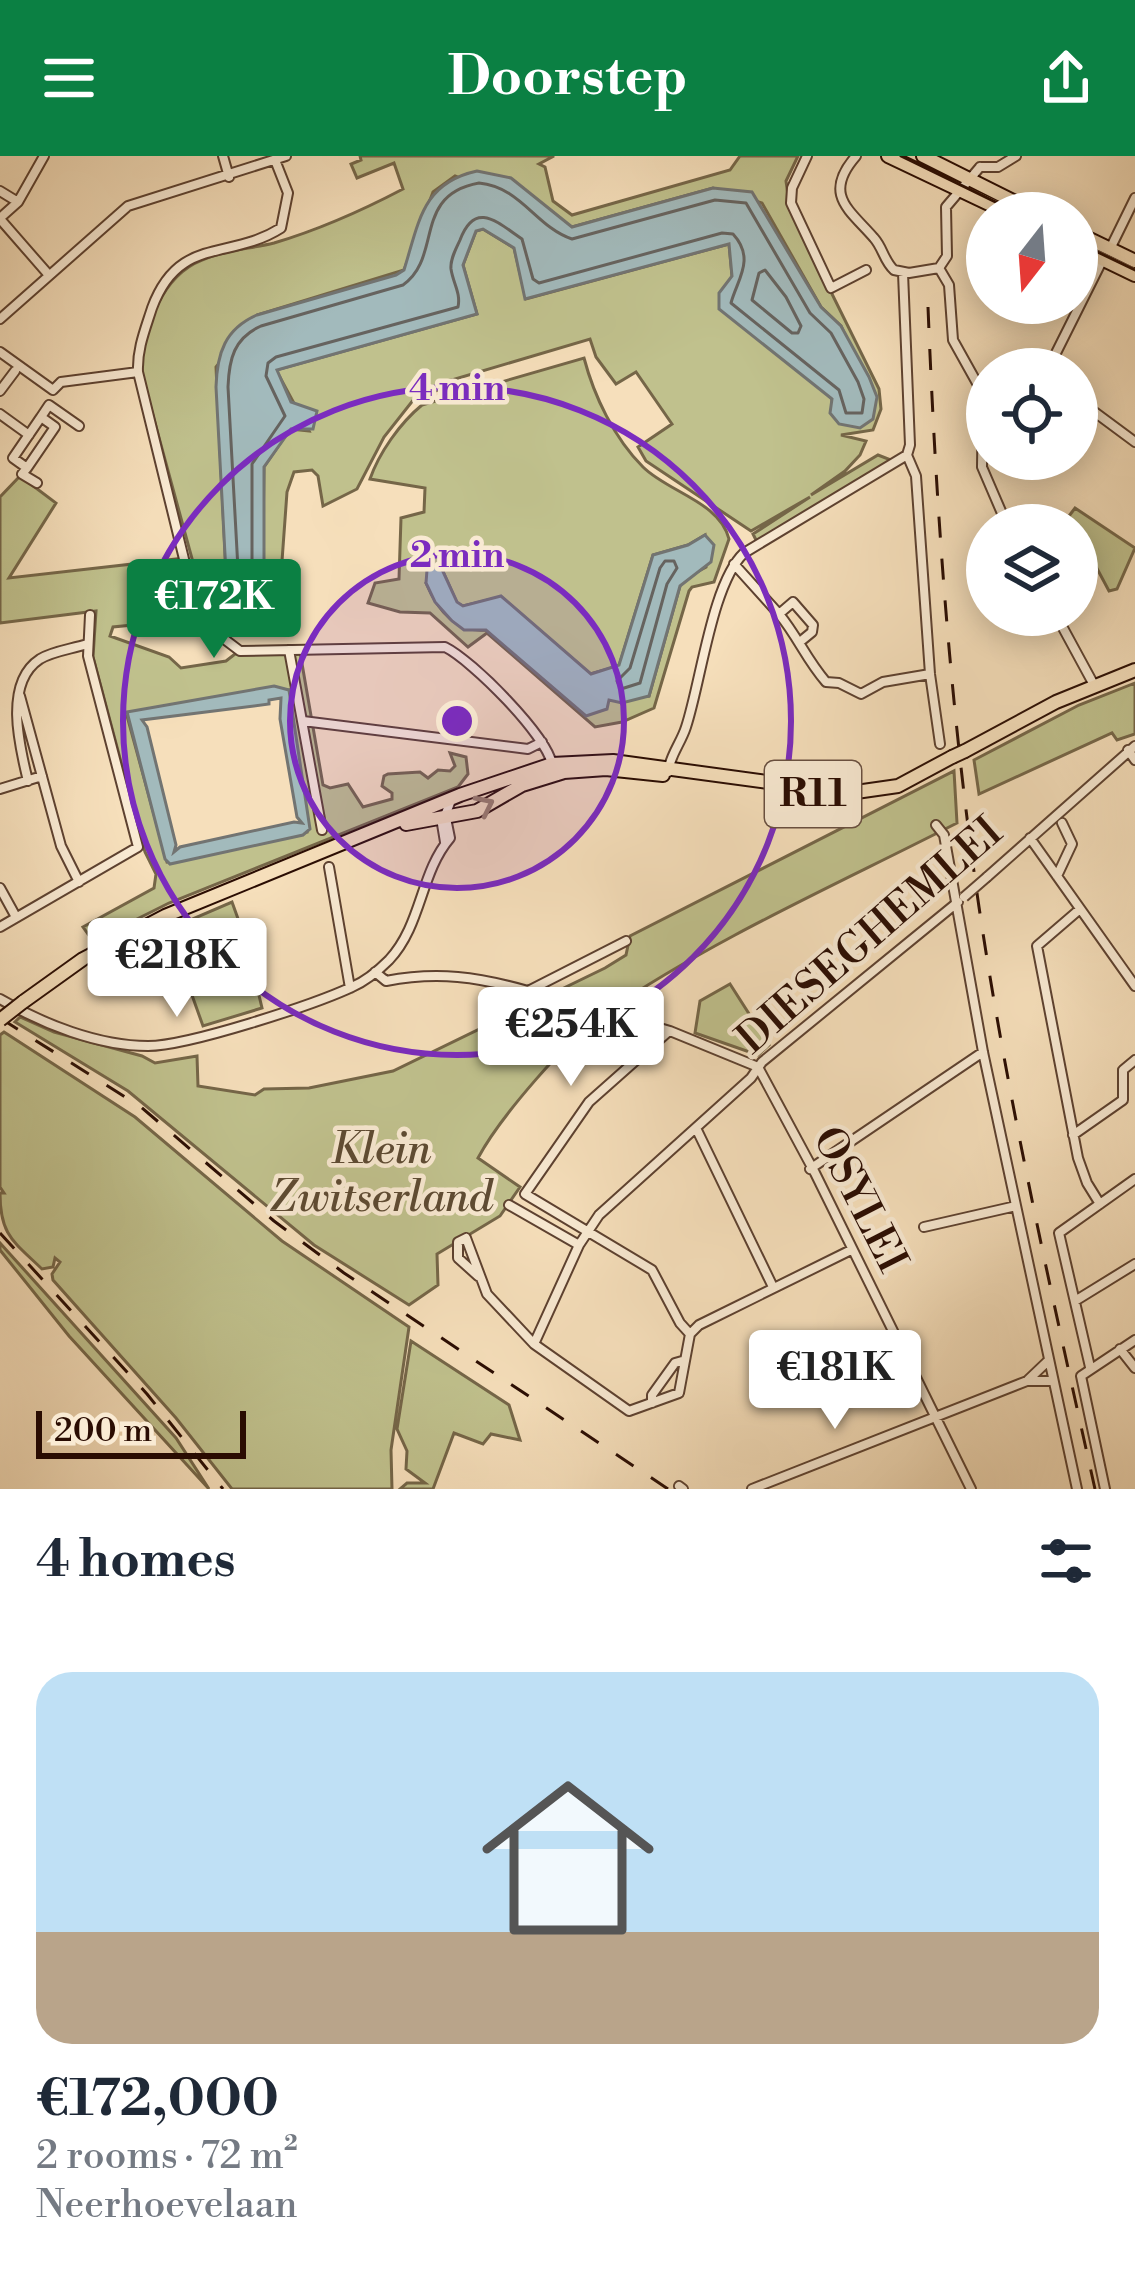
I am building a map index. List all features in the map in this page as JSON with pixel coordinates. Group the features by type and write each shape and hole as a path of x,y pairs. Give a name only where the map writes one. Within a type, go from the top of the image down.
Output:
{"main road":[{"path":"888,156 983,192"},
{"path":"923,156 976,192"},
{"path":"1098,248 1135,275"},
{"path":"1098,252 1135,261"},
{"name":"R11","path":"959,757 1135,674"},
{"name":"R11","path":"0,1020 83,959 146,925 434,806 552,764 597,760 859,798 905,789 1094,685 1135,674"},
{"name":"R11","path":"348,843 417,820 485,808 522,785 564,772 668,772"}],"street":[{"path":"44,156 18,202 0,219 48,274"},
{"path":"223,156 229,177"},
{"path":"807,156 792,188 791,203 831,288 866,270"},
{"path":"854,157 841,188 845,207 876,241 887,264 903,273 939,268 947,256 946,207 980,162 998,167 1016,156"},
{"path":"0,319 128,206 280,158 288,194 281,228 194,256 171,272 158,291 142,335 138,372 199,620 235,650 445,647 534,728 550,751 552,764"},
{"path":"0,191 18,202"},
{"path":"1059,348 1135,198"},
{"path":"939,268 950,285 953,340 966,364"},
{"path":"903,273 907,455 916,476 930,674 940,744"},
{"path":"0,352 53,390"},
{"path":"0,392 15,371"},
{"path":"27,467 13,458 61,382 138,372"},
{"path":"50,405 80,426"},
{"path":"0,414 29,435"},
{"path":"1098,415 1135,442"},
{"path":"37,484 22,474 55,428 41,417"},
{"path":"668,772 687,725 721,594 734,564 907,455"},
{"path":"734,564 801,640 802,654 826,682 865,693 883,682 930,674"},
{"path":"779,614 793,602 813,625 801,640"},
{"path":"0,927 136,850 138,838 87,644 90,615"},
{"path":"1067,636 1094,685"},
{"path":"28,781 16,729 27,674 40,659 87,644"},
{"path":"289,650 322,830"},
{"path":"20,696 61,846 79,882"},
{"path":"303,721 527,749 542,742"},
{"path":"1131,748 1135,760"},
{"name":"DIESEGHEMLEI","path":"533,1345 578,1245 619,1193 758,1067 987,877 1131,748"},
{"path":"0,789 42,776"},
{"path":"0,999 83,1034 150,1046 187,1040 350,988 375,972 409,931 445,844 442,824 452,799"},
{"path":"434,806 446,818"},
{"path":"1057,876 1072,844 1062,823"},
{"path":"936,825 944,835 960,900 983,1052 1077,1489"},
{"path":"1030,838 1135,986"},
{"path":"329,867 350,988"},
{"path":"0,888 16,917"},
{"path":"1080,909 1037,946 1073,1135 1087,1183 1100,1204"},
{"path":"375,972 386,981 422,974 460,975 528,991 626,941"},
{"path":"622,1017 758,1067"},
{"path":"670,1031 589,1102 524,1193 652,1270 690,1334"},
{"path":"810,1169 983,1052"},
{"path":"1073,1135 1123,1100 1123,1070 1135,1060"},
{"name":"OSYLEI","path":"758,1067 970,1489"},
{"path":"696,1128 773,1288"},
{"path":"1090,1367 1059,1233 1135,1180"},
{"path":"509,1205 578,1245"},
{"path":"924,1227 1016,1206"},
{"path":"481,1280 458,1258 458,1242 466,1238 487,1294 533,1345 629,1411 679,1393 682,1361 690,1334 699,1325 851,1250"},
{"path":"1074,1301 1135,1264"},
{"path":"1106,1489 1081,1378 1090,1367 1135,1340"},
{"path":"1120,1349 1135,1368"},
{"path":"1027,1381 1049,1360"},
{"path":"652,1403 652,1395 675,1363 682,1361"},
{"path":"752,1489 1027,1381 1053,1381"}],"green space":[{"path":"360,156 554,156 539,164 545,167 553,201 572,215 730,170 740,156 798,156 786,181 790,209 879,389 881,409 873,430 841,435 866,441 860,455 811,495 878,455 891,460 757,542 753,534 810,497 751,531 646,461 638,447 672,424 636,372 616,384 596,357 590,339 445,382 443,388 414,399 384,437 357,489 323,506 318,476 312,470 294,472 287,492 281,575 295,605 282,610 271,598 258,624 247,633 233,631 203,599 140,368 146,336 166,290 188,268 220,254 307,232 403,189 394,163 357,178 351,164 361,160","holes":["455,176 572,227 713,188 762,203 821,307 841,326 848,342 832,406 832,399 732,276 729,244 526,299 514,248 483,229 476,231 463,265 477,314 276,370 309,431 290,429 264,467 262,599 226,573 216,367 257,315 404,270 433,192"]},
{"path":"584,358 606,416 633,456 724,526 729,539 714,582 689,591 654,708 595,727 487,633 468,647 430,613 400,612 368,603 375,583 399,579 401,518 424,512 425,488 370,479 391,439 422,405","holes":["705,535 706,567 680,586 649,696 609,700 586,715 486,630 465,628 448,617 426,583 440,565 457,603 463,606 501,597 590,674 619,666 653,555"]},
{"path":"20,476 56,503 9,578 177,559 189,601 182,603 185,615 192,614 194,619 113,627 110,636 169,657 181,668 226,661 235,654 300,652 323,785 348,784 363,807 392,799 392,793 382,786 388,774 420,772 428,778 438,770 450,771 455,766 450,753 466,757 468,774 458,787 169,903 93,941 83,927 154,888 156,874 145,852 93,657 96,611 0,623 0,497","holes":["289,690 307,832 167,862 127,716"]},
{"path":"1098,523 1135,548 1117,589 1109,591 1098,570"},
{"path":"1135,683 1135,734 1117,740 1112,733 979,794 974,760 1079,705"},
{"name":"Klein Zwitserland","path":"954,771 957,823 690,960 606,1012 573,1040 518,1101 478,1158 520,1187 500,1216 437,1254 438,1285 409,1305 314,1245 128,1091 15,1022 20,1017 155,1063 197,1056 198,1086 255,1095 264,1089 309,1088 393,1071 605,968 626,955 630,936"},
{"path":"232,902 263,984 257,987 262,1008 203,1026 183,970 203,963 190,920"},
{"path":"730,984 769,1045 758,1055 695,1033 700,1001"},
{"path":"4,1032 135,1117 282,1241 409,1327 391,1450 392,1489 232,1489 176,1418 53,1280 60,1262 55,1258 53,1267 42,1269 16,1244 6,1228 0,1193 4,1193 0,1187 0,1035"},
{"path":"0,1243 176,1438 209,1489 69,1336 0,1250"},
{"path":"411,1341 509,1405 520,1440 491,1434 483,1444 454,1433 433,1489 400,1489 407,1483 425,1483 406,1469 407,1451 397,1429"}],"water":[{"path":"477,171 511,178 572,227 713,188 752,192 869,377 877,397 873,419 860,428 839,424 830,413 832,399 719,309 719,293 732,276 729,244 525,299 514,248 483,229 476,231 463,265 477,314 277,370 291,402 317,411 313,429 291,429 264,467 264,592 262,599 248,597 226,573 216,387 225,344 237,327 257,315 404,270 425,207 444,185"},
{"path":"705,535 714,545 711,562 680,586 649,696 622,703 609,700 607,709 586,716 486,630 464,630 452,621 426,583 427,570 440,565 463,606 501,596 591,674 619,665 653,555"},
{"path":"274,686 289,690 310,829 303,835 170,864 127,712","holes":["281,698 280,719 297,817 302,823 174,852 142,720 269,704"]}],"tram line":[{"path":"901,156 975,192"},
{"path":"1098,252 1135,270"}],"railway":[{"path":"928,307 946,608 979,907 1017,1126 1095,1489"},
{"path":"0,1018 141,1107 274,1221 344,1273 668,1489"},
{"path":"0,1233 147,1394 223,1489"}]}
